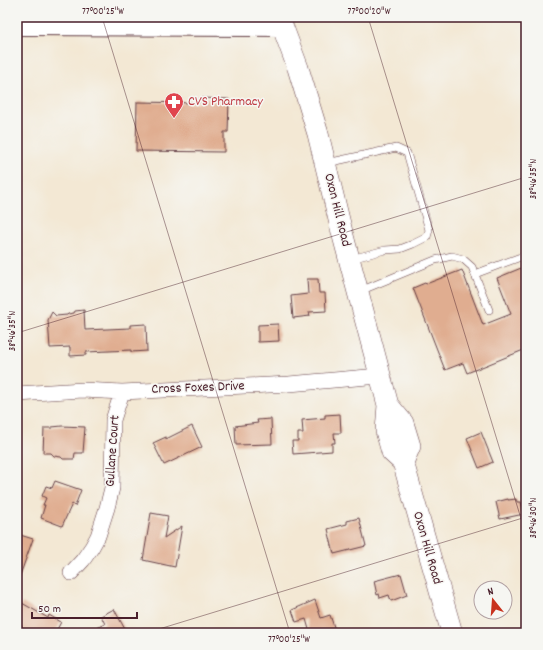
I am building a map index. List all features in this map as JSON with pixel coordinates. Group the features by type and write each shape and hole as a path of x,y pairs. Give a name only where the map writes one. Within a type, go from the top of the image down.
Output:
{"main road":[{"name":"Oxon Hill Road","path":"281,22 318,134 349,260 388,405 386,431 392,452 403,462 452,633"}],"street":[{"path":"17,26 281,22"},
{"name":"Cross Foxes Drive","path":"17,394 83,390 122,392 289,384 379,376"},
{"name":"Gullane Court","path":"70,573 83,560 92,547 98,536 107,508 112,488 113,420 122,392"}],"lane":[{"path":"326,164 396,148 407,153 429,230 427,237 400,249 386,250 349,260"},
{"path":"475,274 526,255"},
{"path":"358,292 444,257 452,256 463,259 472,267 489,310"}],"building":[{"path":"200,98 229,99 228,132 224,132 224,152 136,151 137,102 199,103"},
{"path":"526,266 526,349 467,373 463,363 445,370 413,288 462,270 483,325 511,314 497,278"},
{"path":"307,279 318,279 319,293 325,293 326,311 309,312 310,316 293,318 291,296 308,294"},
{"path":"84,310 85,330 130,328 130,325 146,324 147,351 131,352 131,350 86,352 86,355 70,356 70,347 50,348 48,320 52,312 56,316 67,315 74,313 75,311"},
{"path":"278,324 279,341 258,342 258,325"},
{"path":"340,414 341,433 334,433 335,443 332,443 332,451 293,454 292,441 298,441 298,433 303,433 302,420 325,418 325,415"},
{"path":"271,419 272,444 236,445 235,426 258,423 257,420"},
{"path":"62,426 85,427 83,453 75,453 74,459 63,459 61,457 54,456 51,453 43,453 44,428"},
{"path":"192,426 202,447 164,465 153,443 166,437 166,439"},
{"path":"481,432 493,462 479,468 467,438"},
{"path":"55,481 81,490 75,506 72,504 62,526 41,518 45,505 43,505 46,498 42,496 46,486 52,488"},
{"path":"516,499 517,502 521,502 524,514 500,519 496,502"},
{"path":"151,513 168,516 164,538 182,526 175,567 143,560"},
{"path":"359,518 366,546 334,554 328,529 347,524 347,521"},
{"path":"17,534 33,539 19,578 17,578"},
{"path":"401,574 407,595 391,601 389,595 380,598 379,594 377,595 374,581"},
{"path":"315,600 321,618 330,615 336,633 310,633 306,619 296,622 292,610"},
{"path":"17,603 21,606 22,603 48,618 49,615 61,622 55,633 29,633 17,627"},
{"path":"114,609 127,633 84,633 105,624 101,616"}],"place":[{"name":"CVS Pharmacy","path":"174,119"}]}
